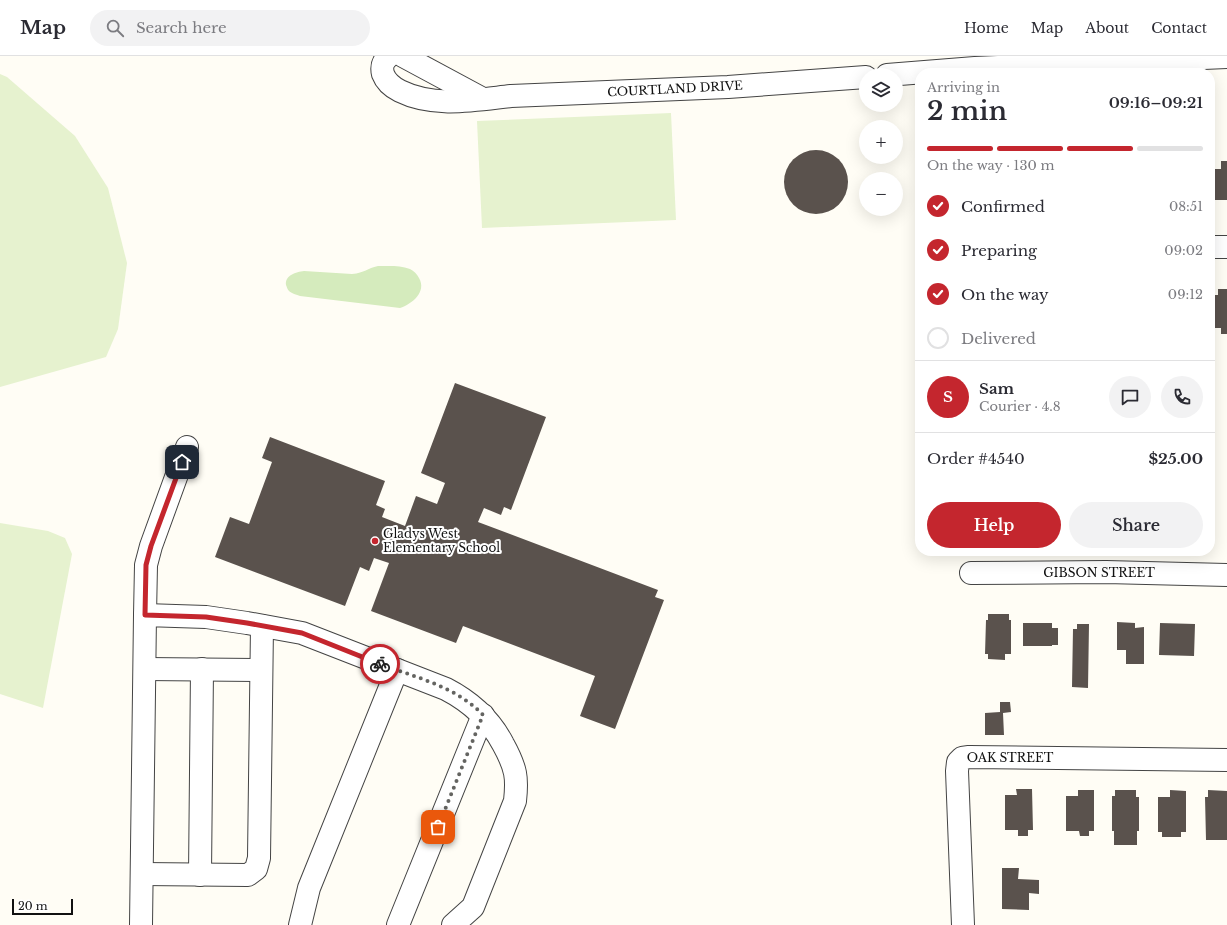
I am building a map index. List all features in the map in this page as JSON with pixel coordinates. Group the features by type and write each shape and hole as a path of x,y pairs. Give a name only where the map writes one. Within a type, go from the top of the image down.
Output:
{"street":[{"name":"COURTLAND DRIVE","path":"389,56 384,60 381,68 385,78 392,87 408,95 424,100 440,101 511,96 728,87 859,78"},
{"path":"403,56 484,99"},
{"path":"975,68 1227,57"},
{"path":"903,74 915,73"},
{"path":"1215,247 1227,247"},
{"path":"141,925 146,565 151,546 187,447"},
{"name":"GIBSON STREET","path":"971,573 1106,572 1227,575"},
{"path":"145,615 206,617 302,633 446,689 459,696 483,715 495,730 509,755 515,772 517,787 515,801 473,907 453,925"},
{"path":"142,874 248,875 256,869 259,858 262,626"},
{"path":"145,668 261,670"},
{"path":"200,875 202,669"},
{"path":"300,925 309,888 397,670"},
{"path":"398,925 483,715"},
{"name":"OAK STREET","path":"963,925 957,771 958,762 962,758 1227,760"}],"green space":[{"path":"0,74 7,77 75,136 108,188 127,263 118,329 106,357 0,387"},
{"path":"671,113 676,220 482,228 477,121"},
{"path":"378,266 394,266 410,269 418,277 421,283 420,293 409,304 400,308 300,296 290,292 286,285 289,276 301,271 352,274 360,273"},
{"path":"0,523 48,531 65,538 72,554 43,708 0,694"}],"building":[{"path":"816,150 834,156 842,164 848,182 842,200 834,208 816,214 798,208 790,200 784,182 790,164 798,156"},
{"path":"1221,161 1227,161 1227,200 1215,200 1215,169 1221,169"},
{"path":"1218,289 1227,289 1227,334 1221,334 1221,328 1215,328 1215,295 1218,295"},
{"name":"Gladys West Elementary School","path":"455,383 546,417 511,510 504,507 501,515 484,508 478,522 658,590 655,597 664,600 615,729 580,716 595,676 463,626 456,643 371,611 389,563 374,558 369,571 360,567 345,606 215,557 230,517 249,524 272,462 262,458 270,437 385,481 376,505 385,509 382,517 405,526 416,496 437,504 445,483 421,473"},
{"path":"988,614 1009,614 1009,620 1011,620 1011,654 1005,654 1005,660 988,659 988,654 985,654 986,620 988,620"},
{"path":"1117,622 1135,623 1135,628 1144,627 1144,664 1126,664 1126,650 1117,650"},
{"path":"1023,623 1052,623 1052,628 1058,628 1058,645 1023,646"},
{"path":"1160,623 1195,624 1194,656 1159,655"},
{"path":"1077,624 1089,624 1088,688 1072,687 1073,629 1077,629"},
{"path":"1000,702 1010,702 1011,712 1003,713 1004,735 985,735 985,713 1000,712"},
{"path":"1016,789 1032,789 1033,830 1028,830 1028,836 1018,836 1018,830 1005,830 1005,795 1017,795"},
{"path":"1078,790 1094,790 1094,831 1089,831 1089,836 1080,836 1079,831 1066,831 1066,796 1078,796"},
{"path":"1115,790 1136,790 1136,797 1139,797 1139,831 1137,831 1137,845 1114,845 1114,831 1112,831 1112,796 1115,796"},
{"path":"1170,790 1186,791 1186,832 1181,832 1181,837 1162,837 1162,832 1158,832 1158,797 1170,797"},
{"path":"1208,790 1227,791 1227,840 1206,840 1205,797 1208,797"},
{"path":"1002,868 1019,868 1018,879 1039,880 1039,894 1029,893 1029,910 1002,909"}],"way so far":[{"path":"380,664 446,689 459,696 483,715 438,827"}],"place":[{"name":"Gladys West Elementary School","path":"375,541"}],"route":[{"path":"182,462 151,546 146,565 145,615 206,617 302,633 380,664"}]}
